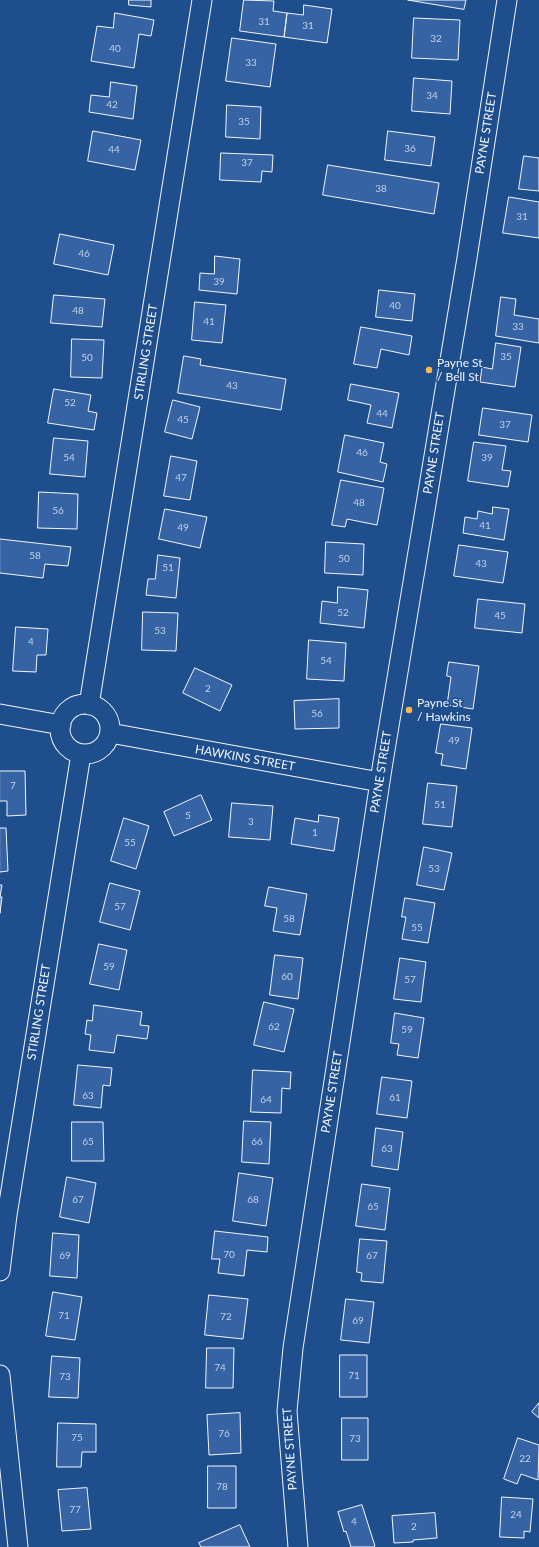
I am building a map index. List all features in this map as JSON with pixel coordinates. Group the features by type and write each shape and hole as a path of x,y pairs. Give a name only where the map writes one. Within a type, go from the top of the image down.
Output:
{"street":[{"name":"STIRLING STREET","path":"89,705 202,0"},
{"name":"PAYNE STREET","path":"298,1547 287,1411 293,1348 380,782 467,258 507,0"},
{"path":"89,705 96,707 103,712 110,725 110,733 102,747 89,754 81,754 68,747 63,740 61,725 63,718 74,707 89,705"},
{"path":"0,714 61,725"},
{"name":"HAWKINS STREET","path":"110,733 380,782"},
{"name":"STIRLING STREET","path":"0,1271 7,1215 81,754"},
{"path":"0,1375 18,1547"}],"building":[{"path":"129,0 151,0 151,7 129,5"},
{"path":"244,0 274,1 273,11 287,13 284,37 240,31"},
{"path":"408,0 466,0 464,9"},
{"path":"304,5 332,9 327,43 284,37 287,13 303,15"},
{"path":"115,13 154,20 151,36 139,34 134,68 91,61 97,26 113,28"},
{"path":"414,18 460,20 458,60 412,58"},
{"path":"232,38 276,44 270,87 226,81"},
{"path":"414,78 452,81 450,114 412,111"},
{"path":"111,82 137,86 133,119 89,112 91,95 109,97"},
{"path":"227,105 261,107 260,139 226,137"},
{"path":"93,131 141,140 135,170 88,161"},
{"path":"388,131 435,137 431,166 385,160"},
{"path":"221,153 273,155 272,172 262,171 261,182 220,180"},
{"path":"524,156 539,158 539,191 519,189"},
{"path":"328,165 439,183 434,214 323,195"},
{"path":"509,197 539,202 539,238 503,233"},
{"path":"60,234 114,245 108,275 54,264"},
{"path":"215,256 240,259 237,294 199,290 200,273 214,274"},
{"path":"379,290 415,294 412,321 376,317"},
{"path":"54,295 105,299 102,327 51,323"},
{"path":"501,297 516,299 514,315 539,319 539,343 496,336"},
{"path":"195,302 226,305 222,343 192,340"},
{"path":"361,327 412,336 409,355 381,349 377,368 354,364"},
{"path":"72,339 104,340 102,378 71,377"},
{"path":"496,343 521,347 515,387 480,382 482,367 492,369"},
{"path":"184,356 201,359 200,365 286,379 281,410 178,393"},
{"path":"351,384 399,393 392,428 367,423 371,405 348,400"},
{"path":"54,389 91,395 88,411 97,413 94,430 48,423"},
{"path":"173,400 200,407 192,439 165,432"},
{"path":"483,408 532,415 528,442 479,435"},
{"path":"345,435 384,443 380,462 387,464 383,482 338,472"},
{"path":"54,438 88,441 85,477 50,474"},
{"path":"474,442 506,446 502,470 511,471 508,487 468,481"},
{"path":"171,456 197,461 190,500 164,496"},
{"path":"341,480 384,488 377,525 347,519 345,527 332,525"},
{"path":"39,492 78,494 77,529 38,528"},
{"path":"493,507 509,509 504,540 463,533 465,517 477,519 478,511 492,514"},
{"path":"165,509 207,517 200,548 159,539"},
{"path":"0,539 71,547 68,566 45,564 43,578 0,573"},
{"path":"326,542 364,544 363,575 325,573"},
{"path":"459,545 508,552 503,583 454,576"},
{"path":"158,555 180,558 176,598 146,595 148,579 155,579"},
{"path":"338,587 368,590 364,628 320,623 322,601 337,603"},
{"path":"478,599 525,604 522,633 475,628"},
{"path":"143,612 178,613 176,651 142,650"},
{"path":"16,627 48,629 46,655 37,655 36,672 13,671"},
{"path":"309,640 346,643 344,681 307,679"},
{"path":"449,662 479,666 473,709 447,705 451,677 447,676"},
{"path":"195,668 232,685 220,711 183,693"},
{"path":"339,699 339,728 295,729 294,701"},
{"path":"441,724 472,728 466,769 441,765 443,754 436,753"},
{"path":"0,771 25,771 26,815 7,816 7,801 0,801"},
{"path":"428,783 457,786 452,827 423,824"},
{"path":"201,795 212,820 174,836 164,812"},
{"path":"232,803 273,806 270,840 229,837"},
{"path":"319,815 339,818 334,851 291,844 295,818 318,822"},
{"path":"124,818 149,826 136,869 111,861"},
{"path":"0,828 6,828 8,871 0,872"},
{"path":"424,847 452,853 444,890 417,885"},
{"path":"110,883 140,891 130,930 100,922"},
{"path":"0,885 2,885 0,897"},
{"path":"269,887 307,894 300,935 273,931 277,908 265,906"},
{"path":"0,897 2,897 0,913"},
{"path":"405,898 435,903 428,943 402,939 406,917 402,917"},
{"path":"99,944 127,950 119,990 90,984"},
{"path":"275,955 303,958 298,999 270,995"},
{"path":"400,958 426,962 421,1002 394,999"},
{"path":"264,1002 294,1009 284,1052 254,1045"},
{"path":"94,1005 142,1012 140,1025 149,1026 147,1039 117,1035 114,1053 89,1050 91,1035 85,1034 87,1020 92,1021"},
{"path":"395,1013 424,1018 418,1058 397,1055 399,1044 391,1043"},
{"path":"78,1065 112,1068 110,1086 103,1085 101,1108 74,1105"},
{"path":"253,1070 291,1072 290,1089 282,1088 281,1113 251,1112"},
{"path":"382,1077 412,1081 407,1118 377,1114"},
{"path":"244,1121 271,1122 269,1164 242,1162"},
{"path":"72,1122 103,1122 104,1161 72,1161"},
{"path":"376,1128 403,1132 398,1170 372,1166"},
{"path":"239,1173 273,1178 266,1226 233,1221"},
{"path":"67,1177 96,1183 89,1223 60,1217"},
{"path":"362,1184 390,1188 385,1230 356,1226"},
{"path":"215,1231 268,1237 267,1252 247,1250 244,1276 218,1273 220,1259 212,1259"},
{"path":"53,1233 79,1235 77,1278 50,1276"},
{"path":"360,1239 387,1241 383,1283 361,1281 362,1273 357,1272"},
{"path":"53,1292 82,1297 75,1340 46,1336"},
{"path":"209,1295 248,1299 243,1339 205,1335"},
{"path":"346,1299 374,1302 369,1343 341,1340"},
{"path":"207,1348 234,1348 233,1388 206,1388"},
{"path":"340,1355 367,1355 367,1397 340,1397"},
{"path":"52,1356 80,1358 78,1398 49,1397"},
{"path":"539,1403 539,1418 532,1412"},
{"path":"240,1413 241,1453 209,1455 207,1415"},
{"path":"342,1418 368,1418 368,1460 342,1460"},
{"path":"58,1423 96,1424 96,1452 82,1452 81,1467 57,1467"},
{"path":"518,1438 539,1445 538,1480 521,1474 517,1484 504,1479"},
{"path":"208,1466 236,1466 236,1508 208,1508"},
{"path":"87,1488 91,1529 62,1531 58,1490"},
{"path":"502,1497 533,1499 530,1532 524,1531 524,1538 500,1537"},
{"path":"362,1505 375,1546 351,1547 346,1531 344,1532 338,1512"},
{"path":"435,1513 437,1538 413,1540 413,1542 394,1543 392,1516"},
{"path":"240,1525 250,1547 201,1547 199,1543"}],"place":[{"name":"Payne St / Bell St","path":"429,370"},
{"name":"Payne St / Hawkins","path":"409,710"}]}
